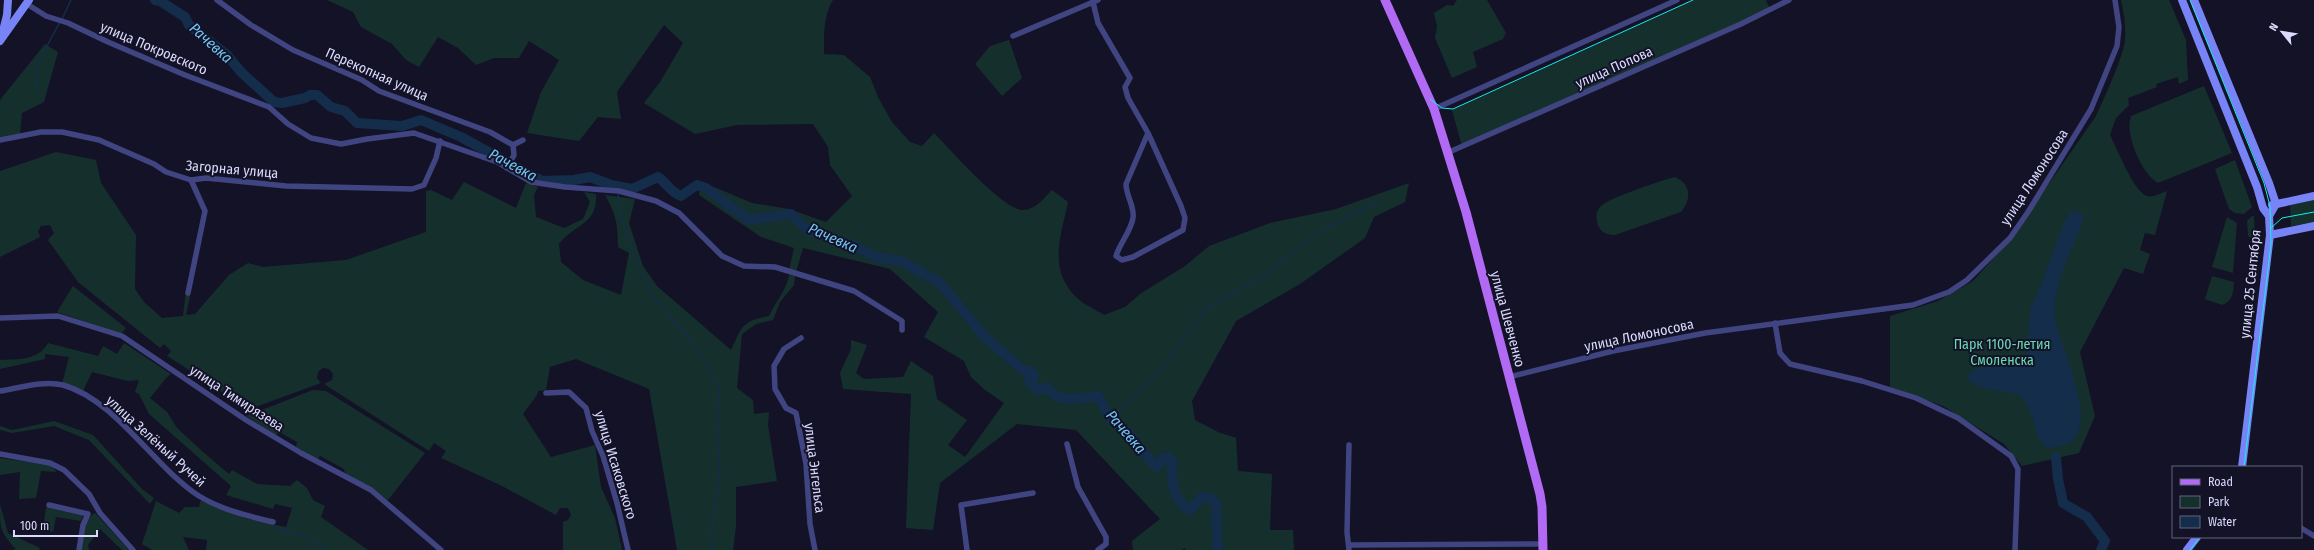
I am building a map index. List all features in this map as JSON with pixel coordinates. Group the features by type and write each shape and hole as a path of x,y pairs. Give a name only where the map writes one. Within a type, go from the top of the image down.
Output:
{"main road":[{"path":"0,41 4,14 8,0"},
{"name":"улица Шевченко","path":"1385,0 1434,109 1466,212 1542,507 1543,547"},
{"name":"улица 25 Сентября","path":"2182,0 2264,208 2269,216 2270,235 2242,466"},
{"path":"2194,0 2276,204"},
{"path":"0,41 28,2"},
{"path":"2264,208 2314,196"},
{"path":"2269,216 2276,204"},
{"path":"2270,235 2314,226"},
{"path":"2188,550 2196,538"}],"street":[{"name":"Перекопная улица","path":"217,0 251,25 293,50 362,80 379,91 490,132 513,145"},
{"path":"1434,109 1677,0"},
{"name":"улица Попова","path":"1447,153 1741,24 1789,0"},
{"name":"улица Ломоносова","path":"1509,377 1619,350 1705,333 1913,305 1949,292 1966,280 2010,238 2028,212 2091,109 2117,46 2119,27 2115,0"},
{"path":"1013,36 1095,1 1098,23 1130,78 1125,87 1128,98 1148,133 1185,218 1183,230 1133,257 1122,260 1116,256 1133,218 1132,209 1126,193 1126,184 1148,133"},
{"name":"улица Покровского","path":"28,2 46,16 68,23 129,51 269,107 288,124 311,138 341,144 414,133 440,141 508,167 532,182 565,187 619,191 656,201 679,213 722,256 744,266 776,267 854,291 902,321 902,330"},
{"name":"Загорная улица","path":"0,140 41,132 62,132 92,138 154,164 166,172 191,180 206,178 286,186 412,189 424,185 436,158 440,141"},
{"path":"508,167 512,158 513,145 523,140"},
{"path":"188,292 205,212 191,180"},
{"name":"улица Тимирязева","path":"0,318 58,316 122,336 246,420 301,453 371,490 441,550"},
{"path":"1775,323 1780,353 1790,364 1862,381 1916,398 1958,418 2011,456 2018,469 2015,550"},
{"name":"улица Энгельса","path":"801,338 784,349 774,366 775,389 786,408 796,413 806,464 810,524 815,550"},
{"name":"улица Зелёный Ручей","path":"0,391 49,383 63,385 77,391 119,420 170,472 199,495 245,516 273,522"},
{"name":"улица Исаковского","path":"546,393 569,392 586,408 592,431 602,456 617,503 628,550"},
{"path":"1067,444 1078,487 1106,537 1106,544 1098,550"},
{"path":"1349,445 1349,548 1543,547"},
{"path":"0,454 50,463 64,470 89,494 96,506 133,550"},
{"path":"967,550 961,505 1033,494"},
{"path":"49,505 88,514"},
{"path":"80,550 83,525 88,514 96,506"},
{"path":"2302,529 2314,536"}],"green space":[{"path":"327,0 833,0 826,19 824,54 844,55 870,77 879,99 892,122 910,142 922,146 934,133 976,177 1001,199 1013,207 1022,210 1031,208 1052,190 1068,202 1059,251 1059,263 1062,274 1067,285 1078,299 1104,315 1125,307 1140,294 1185,266 1209,246 1270,223 1336,209 1409,183 1405,202 1374,217 1365,238 1300,284 1236,321 1192,401 1195,420 1218,432 1236,438 1238,471 1272,474 1270,530 1293,530 1294,550 1185,550 1185,548 1182,550 1133,550 1132,541 1160,519 1076,430 1017,424 940,483 933,530 906,528 911,394 843,389 840,373 851,349 851,340 867,345 856,373 864,379 903,377 911,361 933,376 937,399 967,420 948,445 965,457 1004,403 985,390 971,377 964,361 924,337 938,312 890,269 803,248 796,272 789,270 794,248 761,237 699,195 700,181 752,203 789,209 826,222 852,196 830,165 828,147 813,124 737,125 695,134 644,103 660,82 683,43 664,25 617,92 621,119 598,117 579,141 527,133 541,92 559,60 529,41 519,58 494,58 476,65 458,48 438,37 419,67 406,60 392,44 361,27 353,12"},
{"path":"1457,0 1487,0 1506,33 1503,39 1473,52 1477,67 1452,78 1435,38 1437,26 1434,13 1447,5 1453,6"},
{"path":"1694,0 1766,0 1770,9 1462,146 1452,110"},
{"name":"Парк 1100-летия Смоленска","path":"2121,0 2169,0 2186,40 2188,80 2179,84 2178,77 2156,84 2157,87 2128,98 2129,105 2116,118 2110,135 2131,178 2142,192 2147,196 2152,196 2167,191 2155,235 2145,233 2140,250 2150,254 2143,274 2124,268 2080,352 2095,416 2079,453 2022,466 2004,444 1943,406 1890,387 1890,316 1938,301 1973,281 2010,240 2096,116 2113,78 2124,47 2125,25"},
{"path":"1009,40 1022,78 1002,96 975,64 990,46"},
{"path":"45,44 58,52 44,102 22,113 20,134 0,139 0,100"},
{"path":"2204,86 2232,153 2158,183 2146,172 2136,153 2130,133 2129,123 2131,116"},
{"path":"56,152 96,160 101,183 136,235 135,289 144,302 162,318 183,316 186,291 191,292 186,315 195,314 229,275 248,263 263,267 346,260 426,232 426,191 431,190 452,200 464,182 516,208 526,183 538,187 534,195 536,217 564,228 583,219 590,202 584,192 596,194 596,204 589,218 565,237 559,244 561,262 583,280 621,295 629,253 618,247 616,220 605,195 635,199 629,223 643,266 657,286 731,350 740,330 744,326 753,320 769,316 784,290 789,275 795,276 794,285 780,302 773,320 756,324 742,334 737,388 753,400 754,414 769,412 768,425 777,481 736,487 736,526 733,550 677,550 649,389 576,359 550,367 546,390 538,391 537,395 523,414 551,457 595,445 601,487 615,518 622,550 563,550 563,522 568,520 571,515 568,508 560,508 556,515 500,485 441,458 446,451 434,443 429,451 324,384 332,380 333,374 329,369 323,368 318,372 317,378 321,383 247,410 208,382 167,356 171,351 164,344 160,348 78,282 48,240 54,233 50,225 41,226 38,231 40,237 0,257 0,171"},
{"path":"2235,160 2252,207 2244,214 2235,213 2229,209 2215,169"},
{"path":"1675,177 1684,184 1688,192 1687,202 1681,212 1615,235 1605,233 1599,228 1596,216 1598,209 1604,204 1612,199 1635,190"},
{"path":"2314,200 2314,222 2291,226 2290,205"},
{"path":"2254,216 2255,236 2251,238 2248,236 2247,221"},
{"path":"2227,217 2237,223 2233,273 2212,267"},
{"path":"2212,276 2234,282 2233,293 2230,299 2222,305 2205,299"},
{"path":"73,286 126,328 121,334 57,312"},
{"path":"48,343 98,356 103,346 117,354 124,343 171,374 150,398 167,412 177,428 229,474 232,470 257,484 290,486 297,480 307,488 313,500 325,506 321,517 368,550 206,550 207,540 183,537 189,550 152,550 142,544 156,501 179,513 185,507 199,507 201,500 244,518 286,527 292,508 275,504 273,509 226,495 231,486 149,414 139,394 135,392 139,380 128,381 92,372 83,391 62,384 69,357 45,354 45,359 0,369 0,360 20,359 33,356 44,349"},
{"path":"313,390 326,391 425,453 388,500 345,473 344,469 320,456 318,459 296,447 297,442 279,432 276,435 246,416"},
{"path":"54,421 93,435 142,489 154,498 150,504 89,440 54,426 12,433 0,430 0,426 12,430"},
{"path":"0,458 50,465 57,472 41,471 36,498 19,499 20,472 0,475"},
{"path":"0,504 8,533 40,548 39,550 12,550 16,549 2,530"},
{"path":"46,507 83,516 81,521 56,517 53,532 43,529"},
{"path":"95,513 129,550 122,550 100,529 88,545 89,550 81,550 86,524"}],"water":[{"path":"2072,210 2083,214 2083,220 2060,280 2055,304 2055,316 2075,381 2081,417 2078,431 2069,444 2047,448 2042,443 2025,401 2020,395 1983,388 1971,382 1968,377 1971,372 1977,369 2021,359 2026,355 2031,305 2038,293 2065,220"}],"waterway":[{"path":"62,19 71,0"},
{"name":"Рачевка","path":"155,0 160,1 185,17 189,25 227,55 241,72 274,102 282,103 305,98 310,95 317,95 331,107 345,111 357,123 402,126 421,120 461,137 542,181 574,180 590,177 611,185 632,189 658,177 674,193 681,196 697,185 706,188 749,220 791,214 809,231 850,244 879,258 901,261 939,282 986,338 1023,370 1031,371 1034,377 1029,378 1030,382 1038,390 1047,387 1056,396 1070,399 1098,396 1110,418 1130,435 1156,467 1162,459 1167,457 1172,461 1174,488 1179,501 1184,506 1190,510 1202,497 1210,498 1216,503 1217,545 1219,550"},
{"path":"37,90 36,72 41,57 60,22"},
{"path":"618,194 621,218 636,262 653,296 696,347 719,388 717,438 720,468 711,535 712,550"},
{"path":"1110,418 1138,394 1163,368 1181,342 1210,306 1257,280 1322,230 1379,201"},
{"path":"2056,457 2058,479 2063,503 2087,517 2105,541 2101,550"},
{"path":"273,527 309,537 326,550"}],"tram line":[{"path":"1430,99 1442,108 1453,109 1693,0"},
{"path":"2190,0 2264,183 2270,206 2271,244 2244,466"},
{"path":"2271,228 2282,218 2314,212"},
{"path":"2190,550 2199,538"}]}
